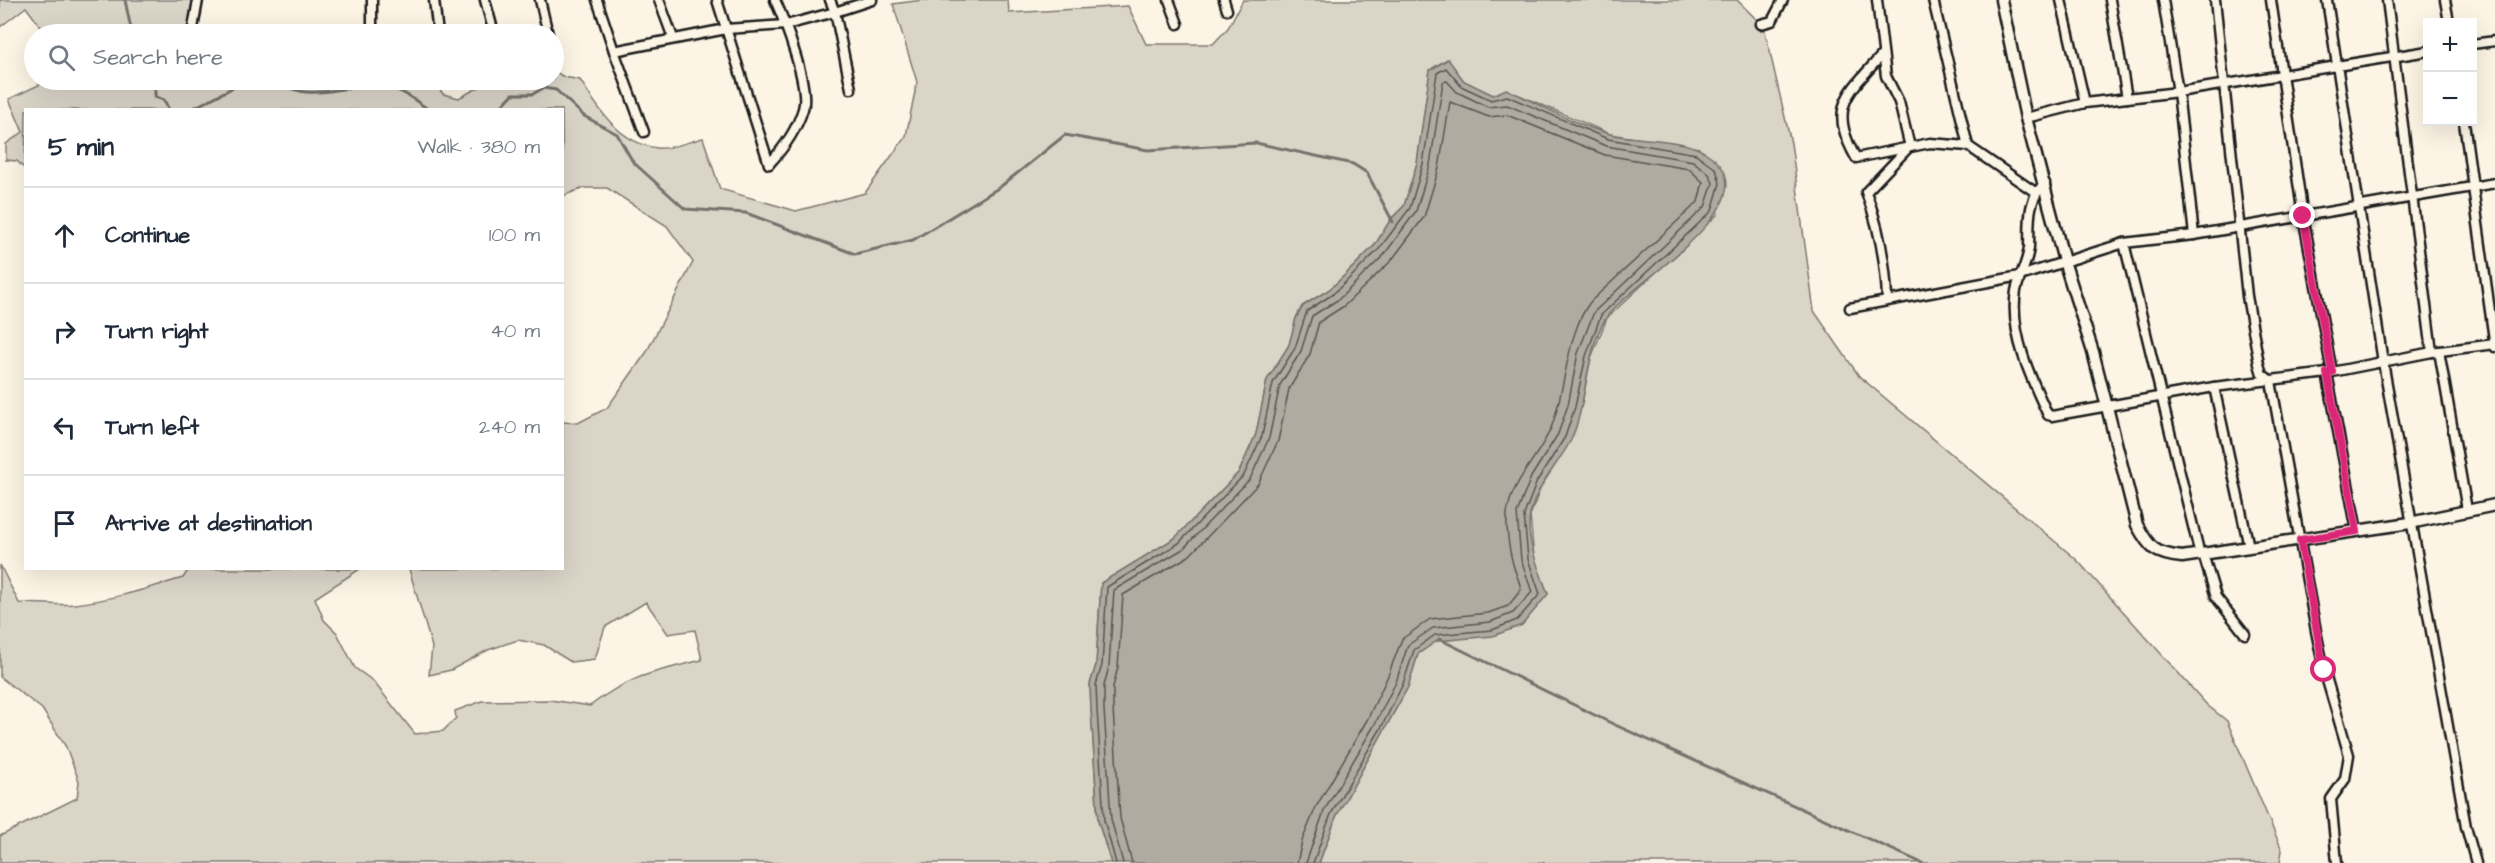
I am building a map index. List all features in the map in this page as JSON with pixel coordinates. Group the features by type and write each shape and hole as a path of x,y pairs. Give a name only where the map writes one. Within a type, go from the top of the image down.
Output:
{"street":[{"path":"194,24 198,0"},
{"path":"372,0 372,24"},
{"path":"434,0 437,24"},
{"path":"485,0 492,24"},
{"path":"540,0 546,24"},
{"path":"597,0 644,132"},
{"path":"659,0 673,38"},
{"path":"717,0 769,164 794,130 804,106 800,75 786,25 775,0"},
{"path":"830,0 835,12 851,89"},
{"path":"614,51 726,29 786,25 872,0"},
{"path":"1169,0 1178,24"},
{"path":"1224,0 1227,10"},
{"path":"1761,24 1772,21 1783,0"},
{"path":"1877,0 1886,76 1899,102 1910,147"},
{"path":"1933,0 1968,146"},
{"path":"2001,0 2026,118 2064,261 2093,352 2137,525 2145,541 2161,555 2182,557 2410,523 2495,505"},
{"path":"2061,0 2085,103"},
{"path":"2110,0 2127,98"},
{"path":"2163,0 2178,92 2194,235"},
{"path":"2215,0 2222,85 2242,225 2247,296 2259,364 2262,374 2271,381 2324,670 2349,754 2345,779 2331,798 2337,863"},
{"path":"2271,0 2280,76 2357,531"},
{"path":"2327,0 2358,207 2410,523 2466,827 2476,863"},
{"path":"2387,0 2396,56 2410,199 2435,352 2467,510"},
{"path":"2445,0 2448,18"},
{"path":"2477,43 2495,41"},
{"path":"2026,118 2085,103 2178,92 2423,52"},
{"path":"1883,54 1848,95 1840,121 1845,140 1856,158 1930,143 1968,146 2035,192"},
{"path":"2045,183 2035,192 2029,213 2029,250 2016,293 2018,334 2030,372 2048,415 2056,418 2214,387 2330,373 2435,352 2495,345 2464,126"},
{"path":"1887,300 1886,270 1878,231 1866,192 1910,147"},
{"path":"1850,308 2020,276 2124,243 2194,235 2495,183"},
{"path":"2124,243 2160,396 2202,554 2216,597 2245,634"},
{"path":"2214,387 2249,548"}],"shaded area":[{"path":"0,0 199,0 196,24 39,24 26,7 0,27"},
{"path":"923,0 1008,0 1009,13 1128,6 1146,44 1213,44 1228,28 1243,0 1737,0 1764,27 1791,143 1814,311 1859,376 2077,560 2207,705 2227,721 2282,850 2280,863 1319,863 1336,817 1408,687 1418,654 1436,641 1455,639 1548,594 1534,558 1530,516 1542,484 1570,440 1581,408 1591,358 1607,318 1718,214 1699,148 1610,134 1519,95 1493,95 1464,81 1447,59 1430,70 1417,163 1404,206 1391,219 1375,245 1347,273 1330,289 1302,306 1296,318 1289,345 1267,380 1256,434 1239,472 1175,538 1101,583 1096,665 1090,684 1098,821 1111,863 0,863 0,836 77,798 79,781 66,747 42,709 0,677 0,565 19,603 61,605 102,600 143,590 183,578 188,570 358,570 315,598 324,620 337,633 355,668 373,681 415,734 443,731 456,718 455,711 482,701 550,700 590,706 618,687 643,676 702,660 695,630 668,634 646,602 605,627 595,659 571,662 544,645 518,640 488,650 451,670 429,675 432,647 409,570 564,570 564,422 578,423 607,408 646,353 693,262 667,226 607,188 583,188 564,196 564,108 24,108 24,168 17,161 6,160 6,144 23,132 9,99 28,90 440,90 443,94 459,98 474,90 564,90 564,77 580,80 611,123 632,139 644,145 662,148 674,147 703,138 720,189 796,211 865,193 906,136 917,82 893,4"}],"water":[{"path":"1448,59 1464,81 1493,95 1506,89 1597,130 1624,137 1669,141 1697,148 1710,155 1720,165 1727,184 1721,204 1706,226 1685,247 1618,304 1606,318 1599,332 1590,362 1581,410 1571,440 1542,485 1530,515 1531,545 1548,594 1522,625 1493,636 1437,641 1418,654 1408,687 1336,817 1319,863 1111,863 1098,821 1090,684 1096,665 1101,583 1175,538 1239,472 1256,434 1267,380 1289,345 1296,318 1303,306 1330,289 1347,273 1375,245 1391,219 1404,206 1417,163 1430,70"}],"waterway":[{"path":"125,0 130,24"},
{"path":"155,90 155,97 164,100 168,108"},
{"path":"194,108 228,90"},
{"path":"298,90 314,92 339,90"},
{"path":"397,90 426,108"},
{"path":"500,108 513,94 533,94 540,90"},
{"path":"556,90 584,116 617,134 633,162 685,209 746,213 855,254 913,240 1000,187 1065,135 1148,150 1256,143 1353,164 1367,173 1393,222"},
{"path":"1439,639 1613,724 1922,863"}],"route":[{"path":"2303,216 2332,372 2327,373 2357,531 2300,540 2324,670"}]}
